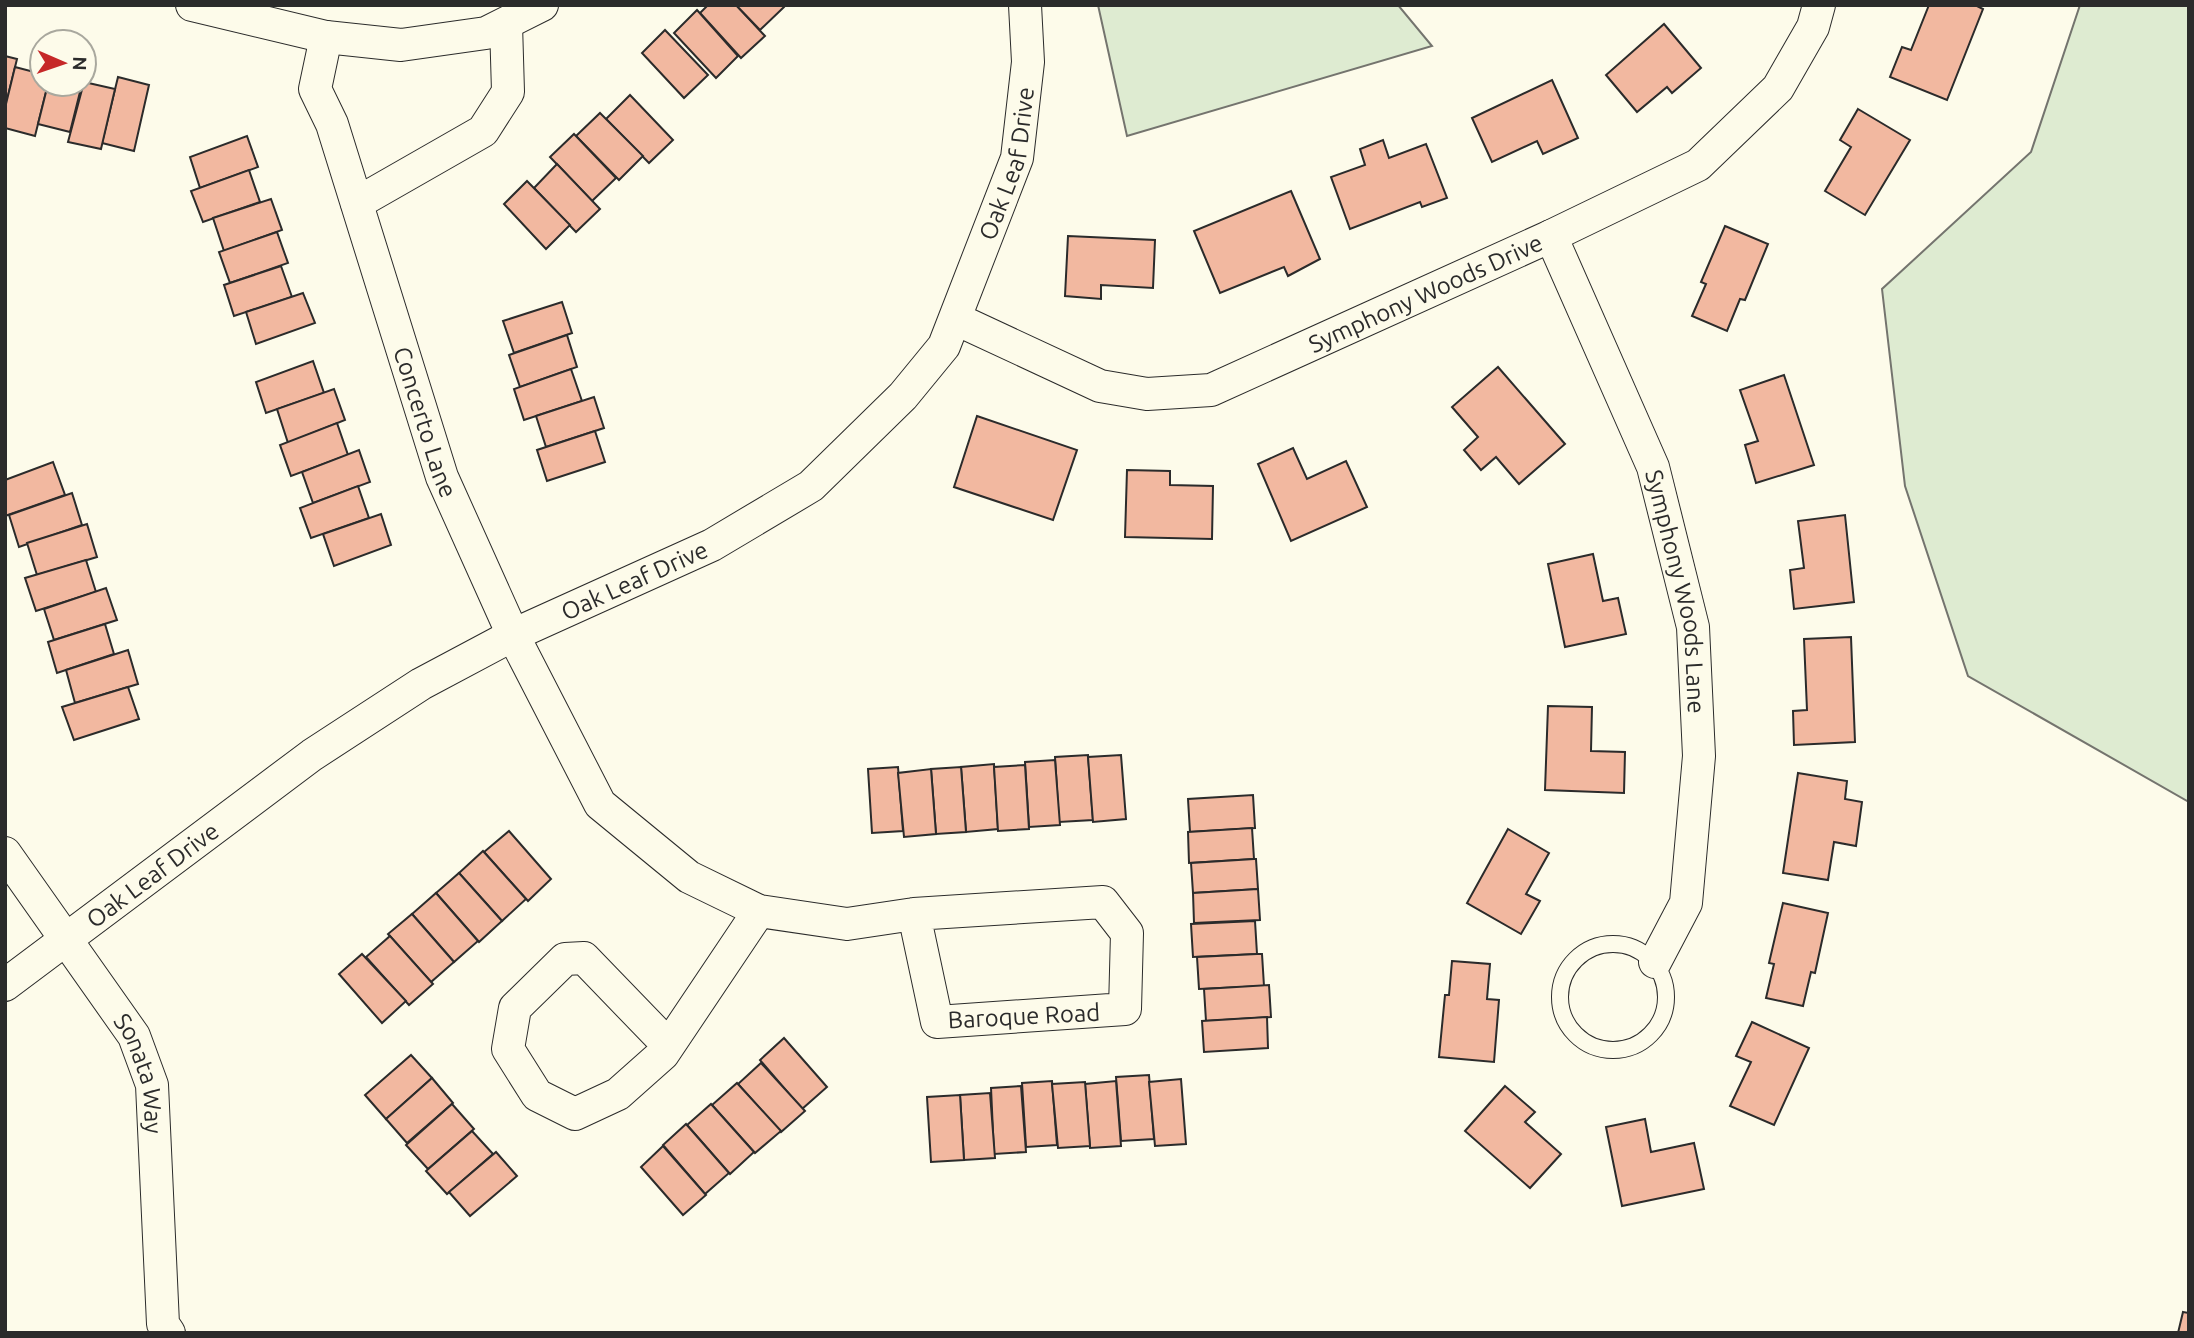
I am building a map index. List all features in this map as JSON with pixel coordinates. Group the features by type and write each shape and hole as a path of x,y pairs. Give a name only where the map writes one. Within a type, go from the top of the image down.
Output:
{"street":[{"path":"192,5 326,37 401,45 486,33 542,5"},
{"name":"Oak Leaf Drive","path":"5,985 312,755 421,684 513,635 712,545 811,486 903,396 944,346 957,319 1017,158 1028,62 1026,5"},
{"name":"Symphony Woods Drive","path":"957,319 1100,386 1147,394 1211,390 1551,236 1698,165 1778,88 1813,27 1819,5"},
{"path":"356,203 483,131 509,92 506,23"},
{"name":"Concerto Lane","path":"326,37 315,89 332,124 442,477 513,635"},
{"name":"Symphony Woods Lane","path":"1551,236 1653,467 1693,627 1699,756 1686,903 1655,962"},
{"name":"Baroque Road","path":"513,635 600,804 689,877 759,911 847,924 914,914 1103,902 1127,933 1125,1009 937,1022 914,914"},
{"name":"Sonata Way","path":"5,853 134,1036 152,1085 163,1324 169,1333"},
{"path":"668,1045 584,958 565,960 515,1007 508,1048 537,1095 575,1114 618,1094 663,1054 759,911"}],"lane":[{"path":"1605,943 1623,944 1641,950 1655,962 1664,978 1667,996 1664,1014 1655,1030 1642,1042 1625,1049 1607,1051 1590,1045 1575,1035 1564,1020 1559,1002 1562,979 1577,957 1588,949 1605,943"}],"green space":[{"path":"1098,5 1398,5 1432,46 1127,136"},
{"path":"2080,5 2189,5 2189,802 1968,676 1905,486 1882,289 2031,152"}],"building":[{"path":"708,5 736,5 765,36 741,58 700,13"},
{"path":"736,5 783,5 784,7 760,30"},
{"path":"1929,5 1975,5 1983,9 1947,100 1890,77 1902,47 1911,50"},
{"path":"697,10 738,56 716,78 674,33"},
{"path":"1664,24 1701,68 1672,93 1667,87 1637,112 1606,75"},
{"path":"665,30 708,75 684,98 642,53"},
{"path":"5,56 17,59 5,108"},
{"path":"15,67 28,70 28,98 44,98 35,136 5,128 5,108"},
{"path":"118,77 149,85 134,151 102,143"},
{"path":"1552,80 1578,138 1543,154 1537,141 1492,162 1472,118"},
{"path":"98,85 115,89 101,149 68,142 80,98 98,98"},
{"path":"630,95 673,140 649,163 606,119"},
{"path":"44,98 78,98 70,132 38,124"},
{"path":"1858,109 1910,140 1865,215 1825,191 1851,147 1840,140"},
{"path":"600,113 643,156 619,180 576,136"},
{"path":"574,134 616,178 592,201 550,157"},
{"path":"247,136 258,167 200,188 190,157"},
{"path":"1383,140 1389,158 1426,144 1447,198 1422,207 1420,202 1350,229 1331,177 1365,165 1360,149"},
{"path":"557,164 600,209 576,232 534,188"},
{"path":"249,170 260,202 203,222 191,191"},
{"path":"527,181 570,225 546,249 504,204"},
{"path":"1291,191 1320,259 1288,276 1284,267 1220,293 1194,231"},
{"path":"271,199 282,230 224,251 213,218"},
{"path":"1725,226 1768,244 1745,300 1740,299 1727,331 1692,316 1706,284 1701,282"},
{"path":"277,232 288,263 230,283 219,252"},
{"path":"1068,236 1155,240 1153,288 1101,285 1101,299 1065,296"},
{"path":"281,266 292,297 234,316 224,285"},
{"path":"303,293 315,323 256,344 246,312"},
{"path":"562,302 572,333 514,353 503,321"},
{"path":"567,335 577,367 520,387 509,355"},
{"path":"313,361 324,393 266,413 256,382"},
{"path":"1498,367 1565,444 1519,484 1496,457 1481,470 1464,450 1478,437 1452,407"},
{"path":"571,369 582,401 524,420 514,389"},
{"path":"1784,375 1814,465 1756,483 1745,445 1758,441 1740,390"},
{"path":"334,389 345,420 288,443 277,409"},
{"path":"594,397 604,428 546,447 536,416"},
{"path":"977,416 1077,450 1053,520 954,487"},
{"path":"337,423 348,455 291,476 280,445"},
{"path":"595,431 605,462 547,481 537,450"},
{"path":"1293,448 1307,479 1346,461 1367,507 1291,541 1258,464"},
{"path":"359,450 370,482 313,503 302,472"},
{"path":"53,462 65,495 5,516 5,480"},
{"path":"1127,470 1170,471 1170,485 1213,486 1212,539 1125,537"},
{"path":"358,486 369,518 311,538 300,508"},
{"path":"72,493 82,525 19,547 9,515"},
{"path":"381,514 391,545 334,566 323,534"},
{"path":"1845,515 1854,602 1794,609 1790,570 1804,568 1798,521"},
{"path":"87,524 97,557 37,575 27,543"},
{"path":"1593,554 1603,601 1618,598 1626,634 1565,647 1548,564"},
{"path":"86,560 96,592 36,611 25,578"},
{"path":"106,588 117,620 54,640 44,609"},
{"path":"105,624 114,654 57,673 48,642"},
{"path":"1851,637 1855,742 1794,745 1793,711 1807,710 1804,639"},
{"path":"128,650 138,684 75,703 66,670"},
{"path":"128,687 139,719 74,740 62,707"},
{"path":"1548,706 1592,707 1591,751 1625,752 1624,793 1545,790"},
{"path":"1088,755 1093,820 1059,822 1055,757"},
{"path":"1121,755 1126,819 1093,822 1088,757"},
{"path":"1055,760 1060,825 1029,827 1025,762"},
{"path":"994,764 998,829 966,832 961,767"},
{"path":"1025,765 1029,829 998,831 994,767"},
{"path":"898,767 903,831 872,833 868,769"},
{"path":"961,767 966,832 936,834 931,769"},
{"path":"931,769 936,834 904,837 898,773"},
{"path":"1798,773 1847,781 1845,799 1862,802 1856,846 1834,842 1828,880 1783,873"},
{"path":"1253,795 1255,828 1190,832 1188,799"},
{"path":"1252,828 1254,859 1189,863 1188,832"},
{"path":"1508,829 1549,853 1526,894 1540,901 1521,934 1467,903"},
{"path":"509,831 551,879 528,901 484,852"},
{"path":"483,851 526,899 502,921 459,873"},
{"path":"1256,859 1258,889 1193,893 1191,863"},
{"path":"459,873 502,921 479,942 436,893"},
{"path":"1258,889 1260,920 1194,923 1193,893"},
{"path":"436,893 478,941 454,962 412,914"},
{"path":"1783,903 1828,913 1815,973 1811,972 1803,1006 1766,998 1774,964 1769,963"},
{"path":"412,914 454,962 431,982 388,934"},
{"path":"1255,921 1257,954 1193,957 1191,924"},
{"path":"390,936 433,984 409,1005 366,957"},
{"path":"362,954 406,1001 382,1023 339,974"},
{"path":"1262,954 1264,986 1199,989 1197,957"},
{"path":"1452,961 1490,964 1487,999 1499,1000 1494,1062 1439,1057 1445,995 1449,995"},
{"path":"1269,985 1271,1017 1206,1021 1204,989"},
{"path":"1267,1017 1268,1048 1204,1052 1202,1021"},
{"path":"1752,1022 1809,1048 1774,1125 1730,1106 1751,1062 1736,1056"},
{"path":"784,1038 827,1087 802,1109 760,1060"},
{"path":"411,1055 432,1078 386,1119 365,1095"},
{"path":"761,1063 805,1111 781,1132 738,1084"},
{"path":"1149,1075 1154,1139 1121,1141 1116,1077"},
{"path":"432,1078 453,1103 407,1143 386,1119"},
{"path":"1181,1079 1186,1144 1155,1146 1149,1082"},
{"path":"1052,1081 1057,1145 1026,1147 1022,1083"},
{"path":"1116,1081 1121,1146 1090,1148 1085,1084"},
{"path":"1085,1082 1090,1146 1058,1148 1052,1084"},
{"path":"737,1083 781,1131 755,1153 712,1105"},
{"path":"1021,1086 1026,1152 994,1154 991,1088"},
{"path":"1505,1086 1535,1112 1525,1122 1561,1154 1530,1188 1465,1131"},
{"path":"990,1093 995,1158 964,1160 960,1095"},
{"path":"960,1095 964,1160 931,1162 927,1097"},
{"path":"452,1104 474,1129 428,1169 406,1145"},
{"path":"711,1104 754,1152 730,1174 687,1125"},
{"path":"1645,1119 1651,1152 1694,1143 1704,1189 1622,1206 1606,1127"},
{"path":"686,1124 729,1173 705,1194 663,1145"},
{"path":"472,1131 493,1154 447,1194 426,1171"},
{"path":"663,1146 706,1195 683,1215 641,1167"},
{"path":"496,1152 517,1176 470,1216 449,1192"},
{"path":"2183,1312 2189,1313 2189,1333 2178,1333"}]}
